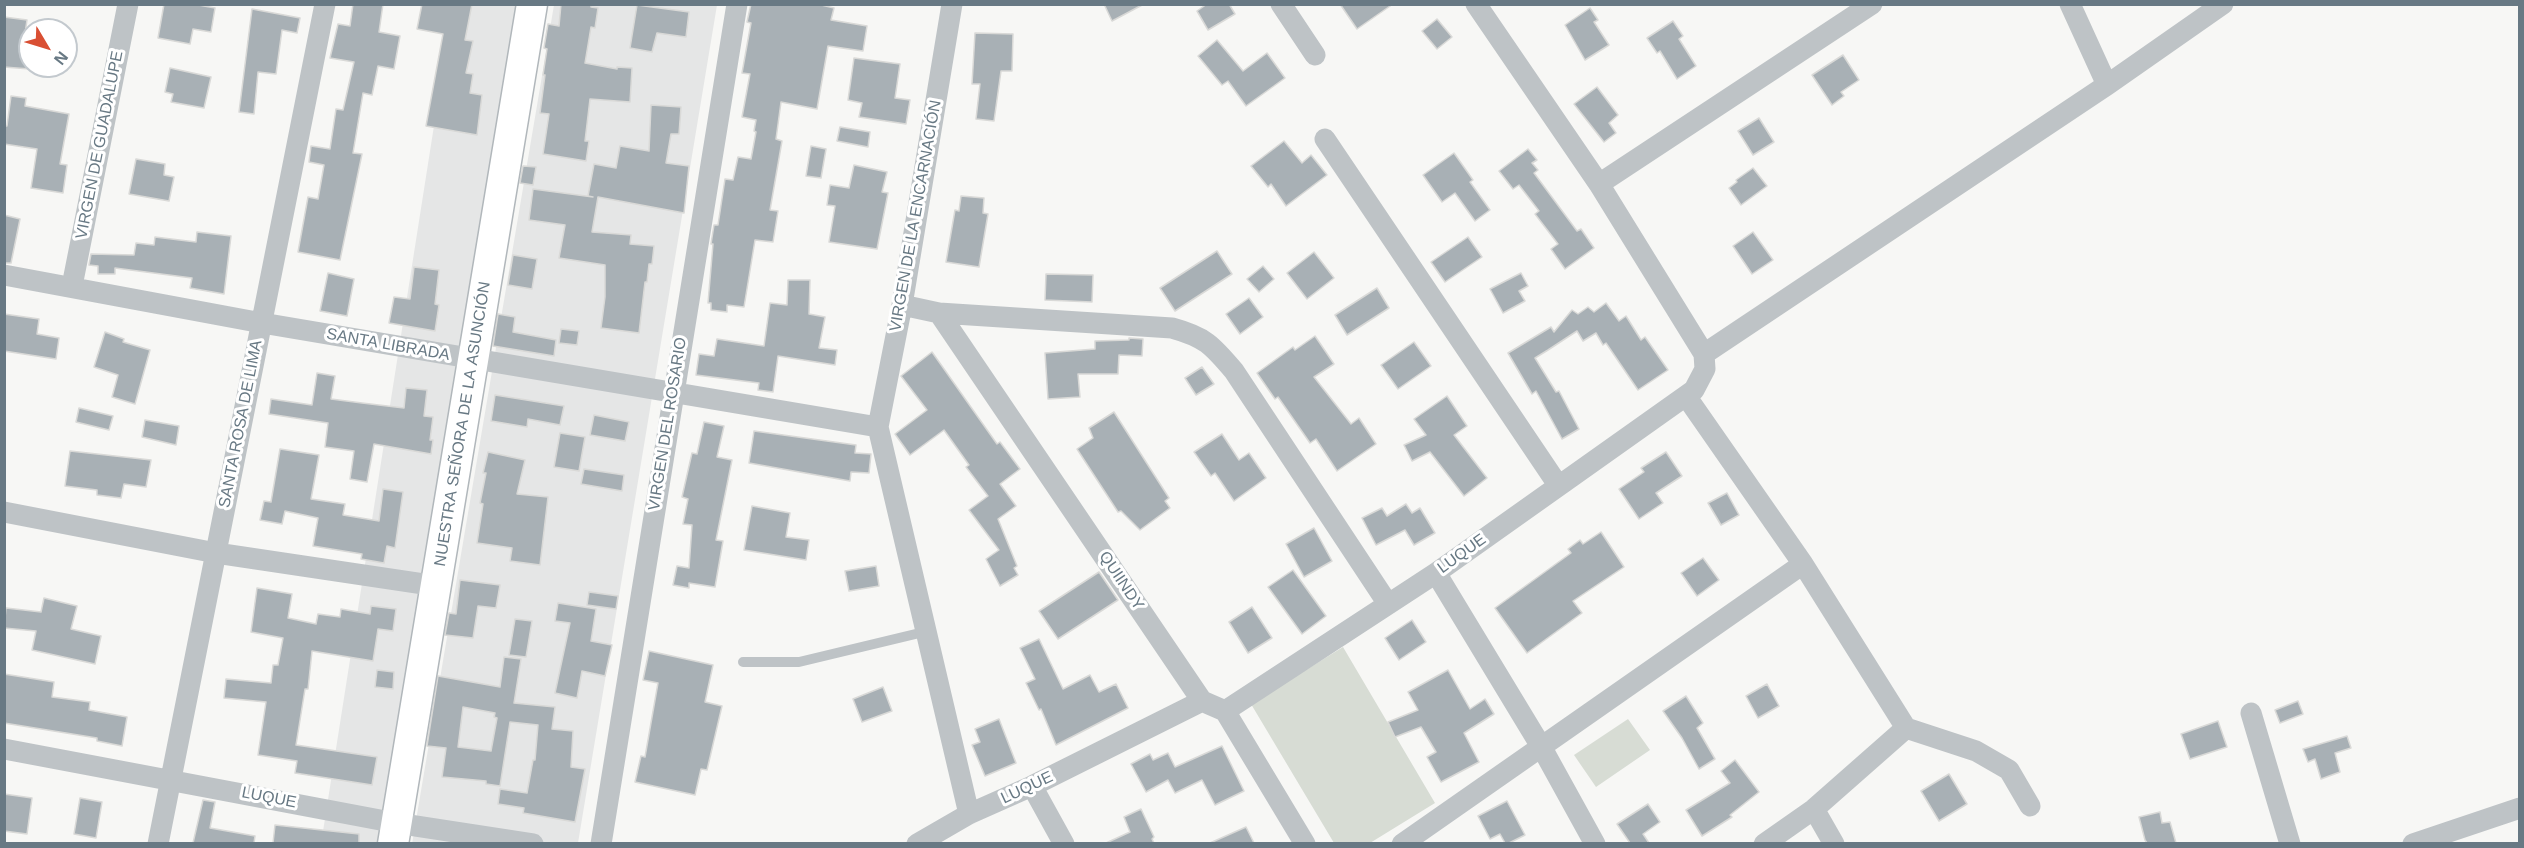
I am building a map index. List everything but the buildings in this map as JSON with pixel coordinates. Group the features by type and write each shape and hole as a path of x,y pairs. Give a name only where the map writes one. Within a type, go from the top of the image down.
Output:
{"street":[{"name":"VIRGEN DE GUADALUPE","path":"72,286 128,4"},
{"name":"SANTA ROSA DE LIMA","path":"158,843 325,4"},
{"name":"NUESTRA SEÑORA DE LA ASUNCIÓN","path":"395,833 532,4"},
{"name":"VIRGEN DEL ROSARIO","path":"601,843 737,4"},
{"name":"VIRGEN DE LA ENCARNACIÓN","path":"878,427 902,305 952,4"},
{"path":"1281,4 1315,55"},
{"path":"1476,4 1599,184 1704,354 1705,369 1690,393 1803,564 1906,728 1976,751 2008,770 2030,806"},
{"path":"1599,184 1872,4"},
{"path":"2070,4 2107,85"},
{"path":"1704,354 2107,85 2223,4"},
{"path":"1325,139 1558,485"},
{"name":"SANTA LIBRADA","path":"4,275 474,360 878,427"},
{"path":"902,305 939,313 1172,328 1197,335 1216,350 1234,372 1388,604"},
{"name":"QUIINDY","path":"939,313 1202,701"},
{"name":"LUQUE","path":"1225,711 1436,573 1690,393"},
{"path":"878,427 928,631 969,814"},
{"path":"4,512 216,553 437,586"},
{"path":"1402,843 1542,748 1803,564"},
{"path":"1436,573 1542,748 1595,843"},
{"path":"1202,701 1225,711 1305,843"},
{"name":"LUQUE","path":"917,843 969,814 1032,786 1202,701"},
{"path":"2251,713 2290,843"},
{"path":"1764,843 1815,809 1906,728"},
{"name":"LUQUE","path":"4,749 172,779 395,833 533,843"},
{"path":"1032,786 1064,843"},
{"path":"2413,843 2520,808"},
{"path":"1815,809 1834,843"}],"lane":[{"path":"743,662 799,662 928,631"}],"shaded area":[{"path":"453,5 518,5 385,843 321,844"},
{"path":"554,5 717,5 578,843 412,844"},
{"path":"1343,647 1435,803 1370,843 1334,843 1251,704"},
{"path":"1628,719 1650,750 1596,787 1574,755"}]}
